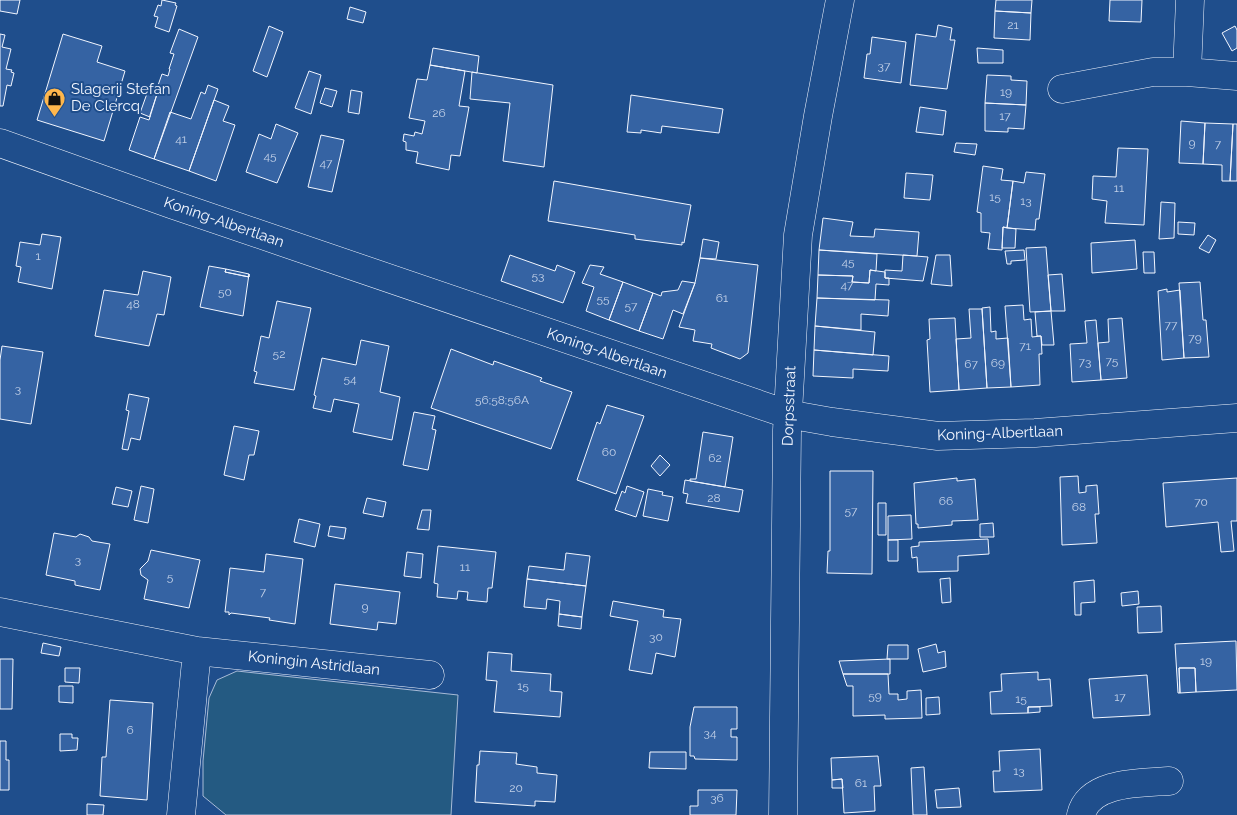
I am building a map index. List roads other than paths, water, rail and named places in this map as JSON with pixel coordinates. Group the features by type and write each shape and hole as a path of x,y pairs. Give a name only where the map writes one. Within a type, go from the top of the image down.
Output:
{"street":[{"name":"Dorpsstraat","path":"783,815 787,414 798,235 840,0"},
{"path":"1186,72 1190,0"},
{"path":"1062,89 1153,72 1186,72 1237,76"},
{"name":"Koning-Albertlaan","path":"0,143 171,204 787,414 938,436 1035,434 1237,418"},
{"name":"Koningin Astridlaan","path":"0,612 197,651 430,675"},
{"path":"182,815 197,651"},
{"path":"1081,815 1090,798 1102,791 1121,785 1169,781"}],"place":[{"name":"Slagerij Stefan De Clercq","path":"55,117"}]}
